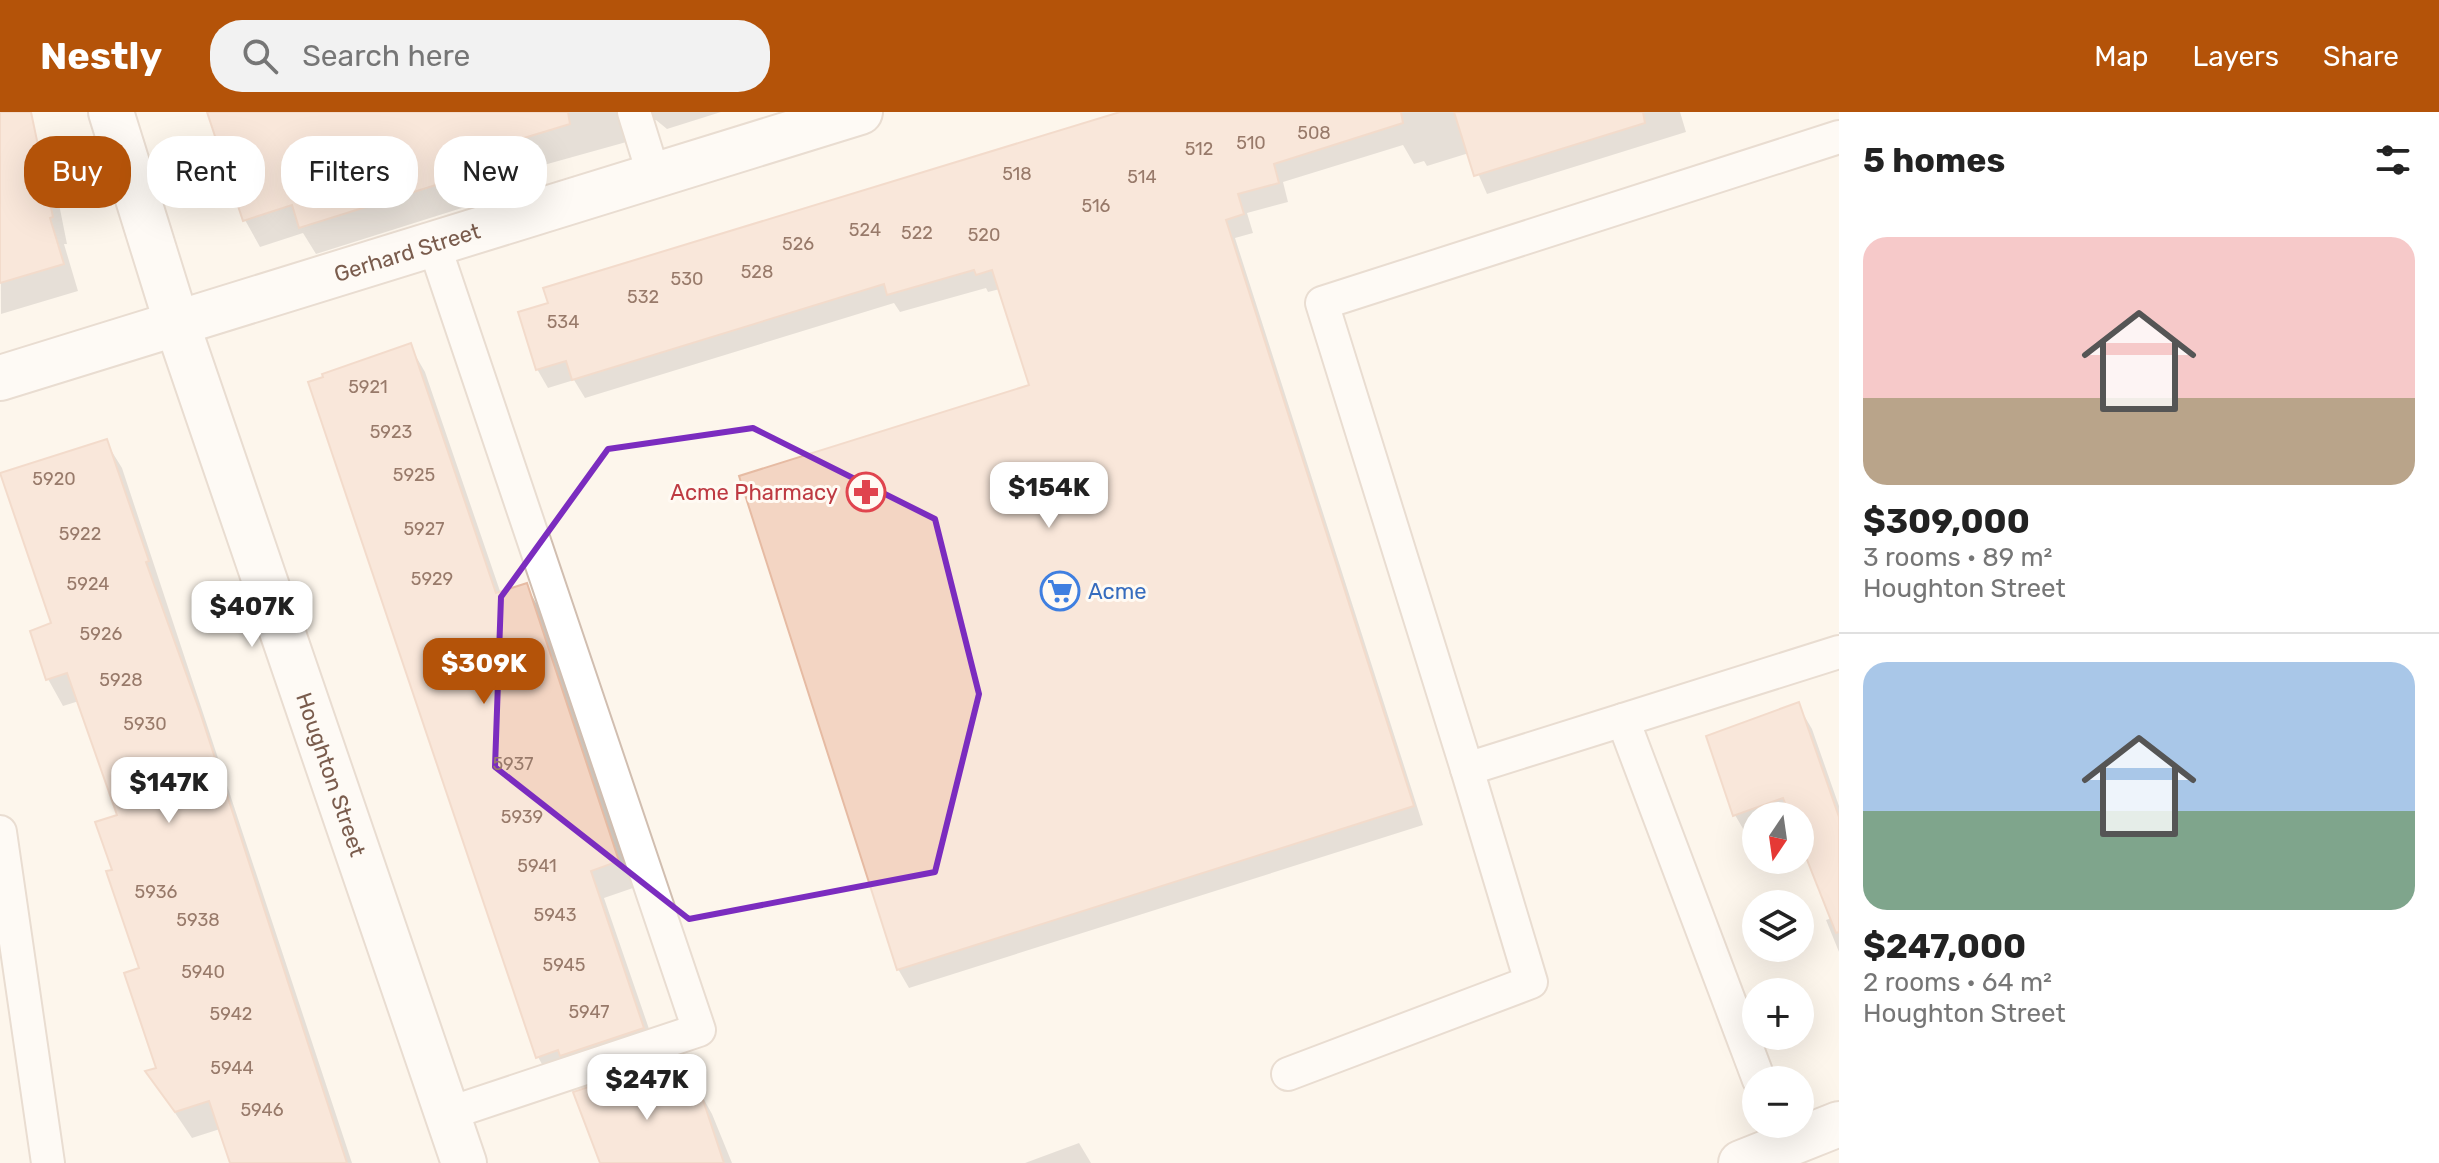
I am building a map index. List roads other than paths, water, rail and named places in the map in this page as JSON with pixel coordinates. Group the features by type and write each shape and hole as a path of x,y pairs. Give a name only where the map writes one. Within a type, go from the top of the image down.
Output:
{"street":[{"name":"Houghton Street","path":"111,112 177,324 464,1163"},
{"name":"Gerhard Street","path":"0,378 860,112"},
{"path":"1814,1129 1839,1124"},
{"path":"1741,1163 1776,1138"}],"lane":[{"path":"634,112 654,176"},
{"path":"1288,1074 1531,982 1322,303 1839,137"},
{"path":"434,245 699,1030 447,1114"},
{"path":"1467,769 1839,652"},
{"path":"1623,720 1754,1066"},
{"path":"0,832 48,1163"}],"place":[{"name":"Acme Pharmacy","path":"866,492"},
{"name":"Acme","path":"1060,591"}]}
